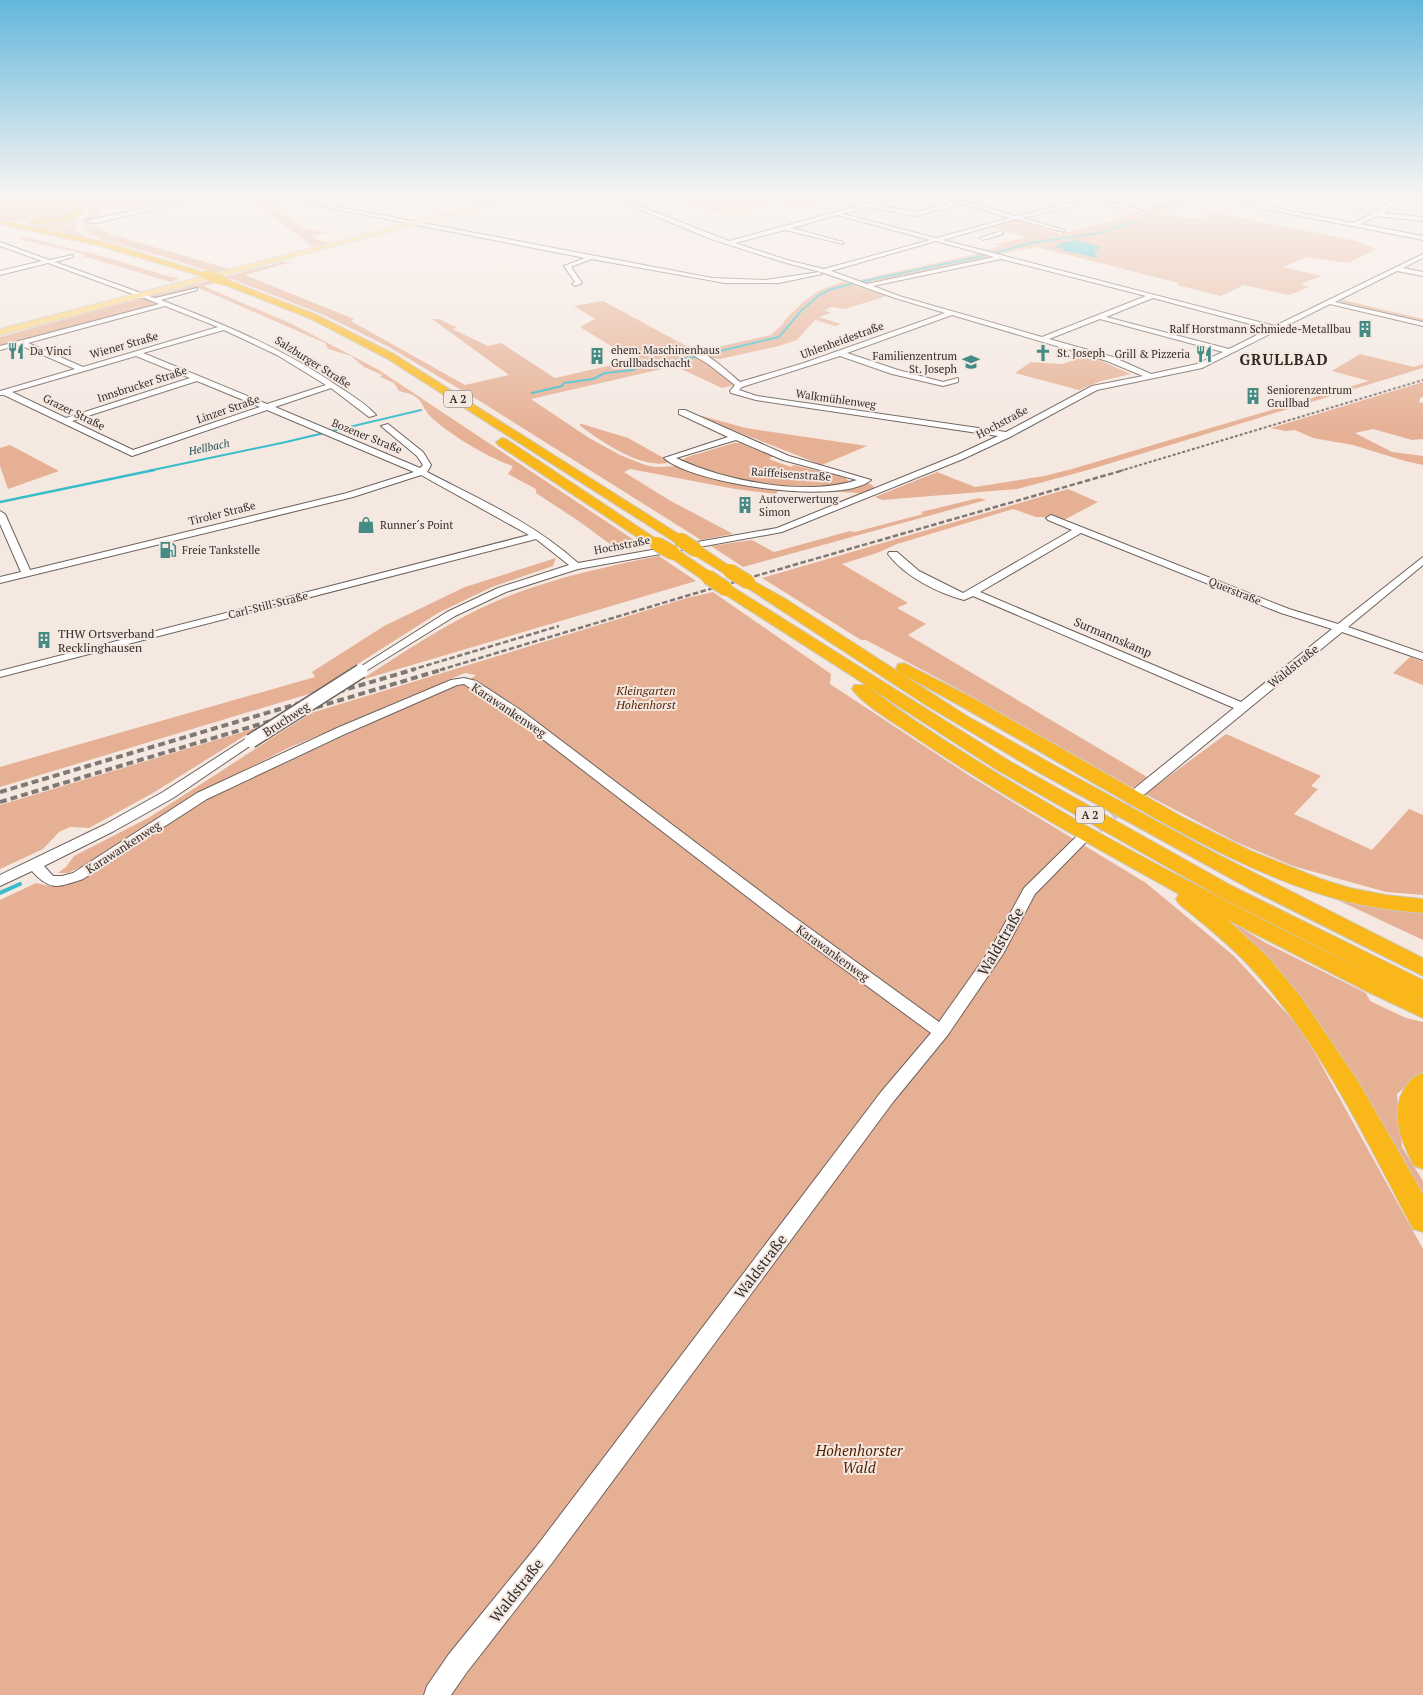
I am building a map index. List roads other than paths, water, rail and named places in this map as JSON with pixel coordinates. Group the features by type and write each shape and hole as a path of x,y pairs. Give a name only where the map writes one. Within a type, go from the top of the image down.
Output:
{"highway":[{"name":"A 2","path":"187,277 223,281 314,318 390,356 990,737 1164,835 1275,894 1423,968"},
{"name":"A 2","path":"200,277 299,320 378,363"},
{"name":"A 2","path":"493,436 726,589 1004,766 1225,891 1423,990"},
{"path":"789,608 813,615 887,660 929,681 1167,817 1272,870 1319,887 1372,900 1423,906"},
{"path":"770,617 773,626 833,667 893,715 1193,904 1228,932 1280,987 1312,1028 1368,1120 1423,1220"},
{"path":"1091,840 1310,954 1423,1009"},
{"path":"1275,894 1311,902 1423,956"},
{"path":"1423,1083 1412,1096 1409,1118 1414,1142 1423,1158"}],"main road":[{"path":"1,334 216,277"}],"street":[{"name":"Salzburger Straße","path":"92,277 225,327 278,352 332,385 372,415"},
{"path":"575,277 579,283 575,284"},
{"path":"696,277 748,283 784,281 805,277"},
{"path":"837,277 1110,359 1150,376"},
{"path":"864,286 905,277"},
{"path":"1080,277 1274,328"},
{"name":"Hochstraße","path":"576,566 779,530 960,457 1007,435 1095,388 1199,366 1380,277"},
{"path":"154,300 196,289"},
{"path":"1043,339 1153,296"},
{"path":"1329,302 1423,324"},
{"path":"0,348 165,304"},
{"name":"Uhlenheidestraße","path":"739,385 784,373 952,313"},
{"path":"1100,317 1229,351"},
{"name":"Wiener Straße","path":"3,392 225,327"},
{"path":"20,342 82,369"},
{"name":"Walkmühlenweg","path":"689,349 705,358 739,385 734,391 775,402 1007,435"},
{"name":"Bozener Straße","path":"136,353 422,472 536,536 558,550 576,566"},
{"path":"840,353 895,372 943,384 956,380"},
{"name":"Innsbrucker Straße","path":"65,421 198,378"},
{"name":"Linzer Straße","path":"132,453 332,385"},
{"name":"Grazer Straße","path":"3,392 132,453"},
{"name":"Raiffeisenstraße","path":"682,412 736,438 786,458 890,486"},
{"path":"385,426 420,454 426,465 422,472"},
{"name":"Raiffeisenstraße","path":"736,438 668,458 679,464 719,477 762,485 820,489 839,488 867,480"},
{"name":"Tiroler Straße","path":"0,580 350,495 422,472"},
{"path":"0,514 27,573"},
{"name":"Querstraße","path":"1051,518 1285,611 1423,657"},
{"path":"972,592 1079,530"},
{"name":"Carl-Still-Straße","path":"0,674 536,536"},
{"name":"Surmannskamp","path":"893,554 898,561 948,590 964,597 972,592 1242,707"},
{"name":"Waldstraße","path":"1140,791 1423,560"},
{"name":"Bruchweg","path":"0,881 117,824 168,794 451,614 522,582 576,566"},
{"name":"Karawankenweg","path":"35,865 49,880 62,881 78,876 202,796 340,731 454,682 464,681 472,683 518,714 785,918 941,1032"},
{"name":"Waldstraße","path":"436,1695 458,1663 544,1555 887,1097 941,1032 998,950 1028,890 1091,840"}],"waterway":[{"name":"Hellbach","path":"860,282 883,277"},
{"name":"Hellbach","path":"532,393 562,386 564,383 593,379 605,373 633,370 645,364 695,357 779,337 801,311 818,296 829,290 851,284"},
{"name":"Hellbach","path":"148,471 286,442 421,410"},
{"name":"Hellbach","path":"0,502 154,470"},
{"path":"0,893 20,884"}],"tunnel":[{"path":"1082,839 1140,791"}],"railway":[{"path":"1120,471 1423,380"},
{"path":"440,670 686,596 1124,470"},
{"path":"411,670 559,626"},
{"path":"0,792 415,669"},
{"path":"0,802 444,669"}],"place":[{"name":"Ralf Horstmann Schmiede-Metallbau","path":"1365,329"},
{"name":"Da Vinci","path":"16,351"},
{"name":"St. Joseph","path":"1043,353"},
{"name":"Grill & Pizzeria","path":"1204,354"},
{"name":"ehem. Maschinenhaus Grullbadschacht","path":"597,356"},
{"name":"Familienzentrum St. Joseph","path":"971,362"},
{"name":"Seniorenzentrum Grullbad","path":"1253,396"},
{"name":"Autoverwertung Simon","path":"745,505"},
{"name":"Runner´s Point","path":"366,525"},
{"name":"Freie Tankstelle","path":"168,550"},
{"name":"THW Ortsverband Recklinghausen","path":"44,640"}],"district":[{"name":"GRULLBAD","path":"1284,359"}],"park label":[{"name":"Kleingarten Hohenhorst","path":"646,697"},
{"name":"Hohenhorster Wald","path":"859,1458"}]}
